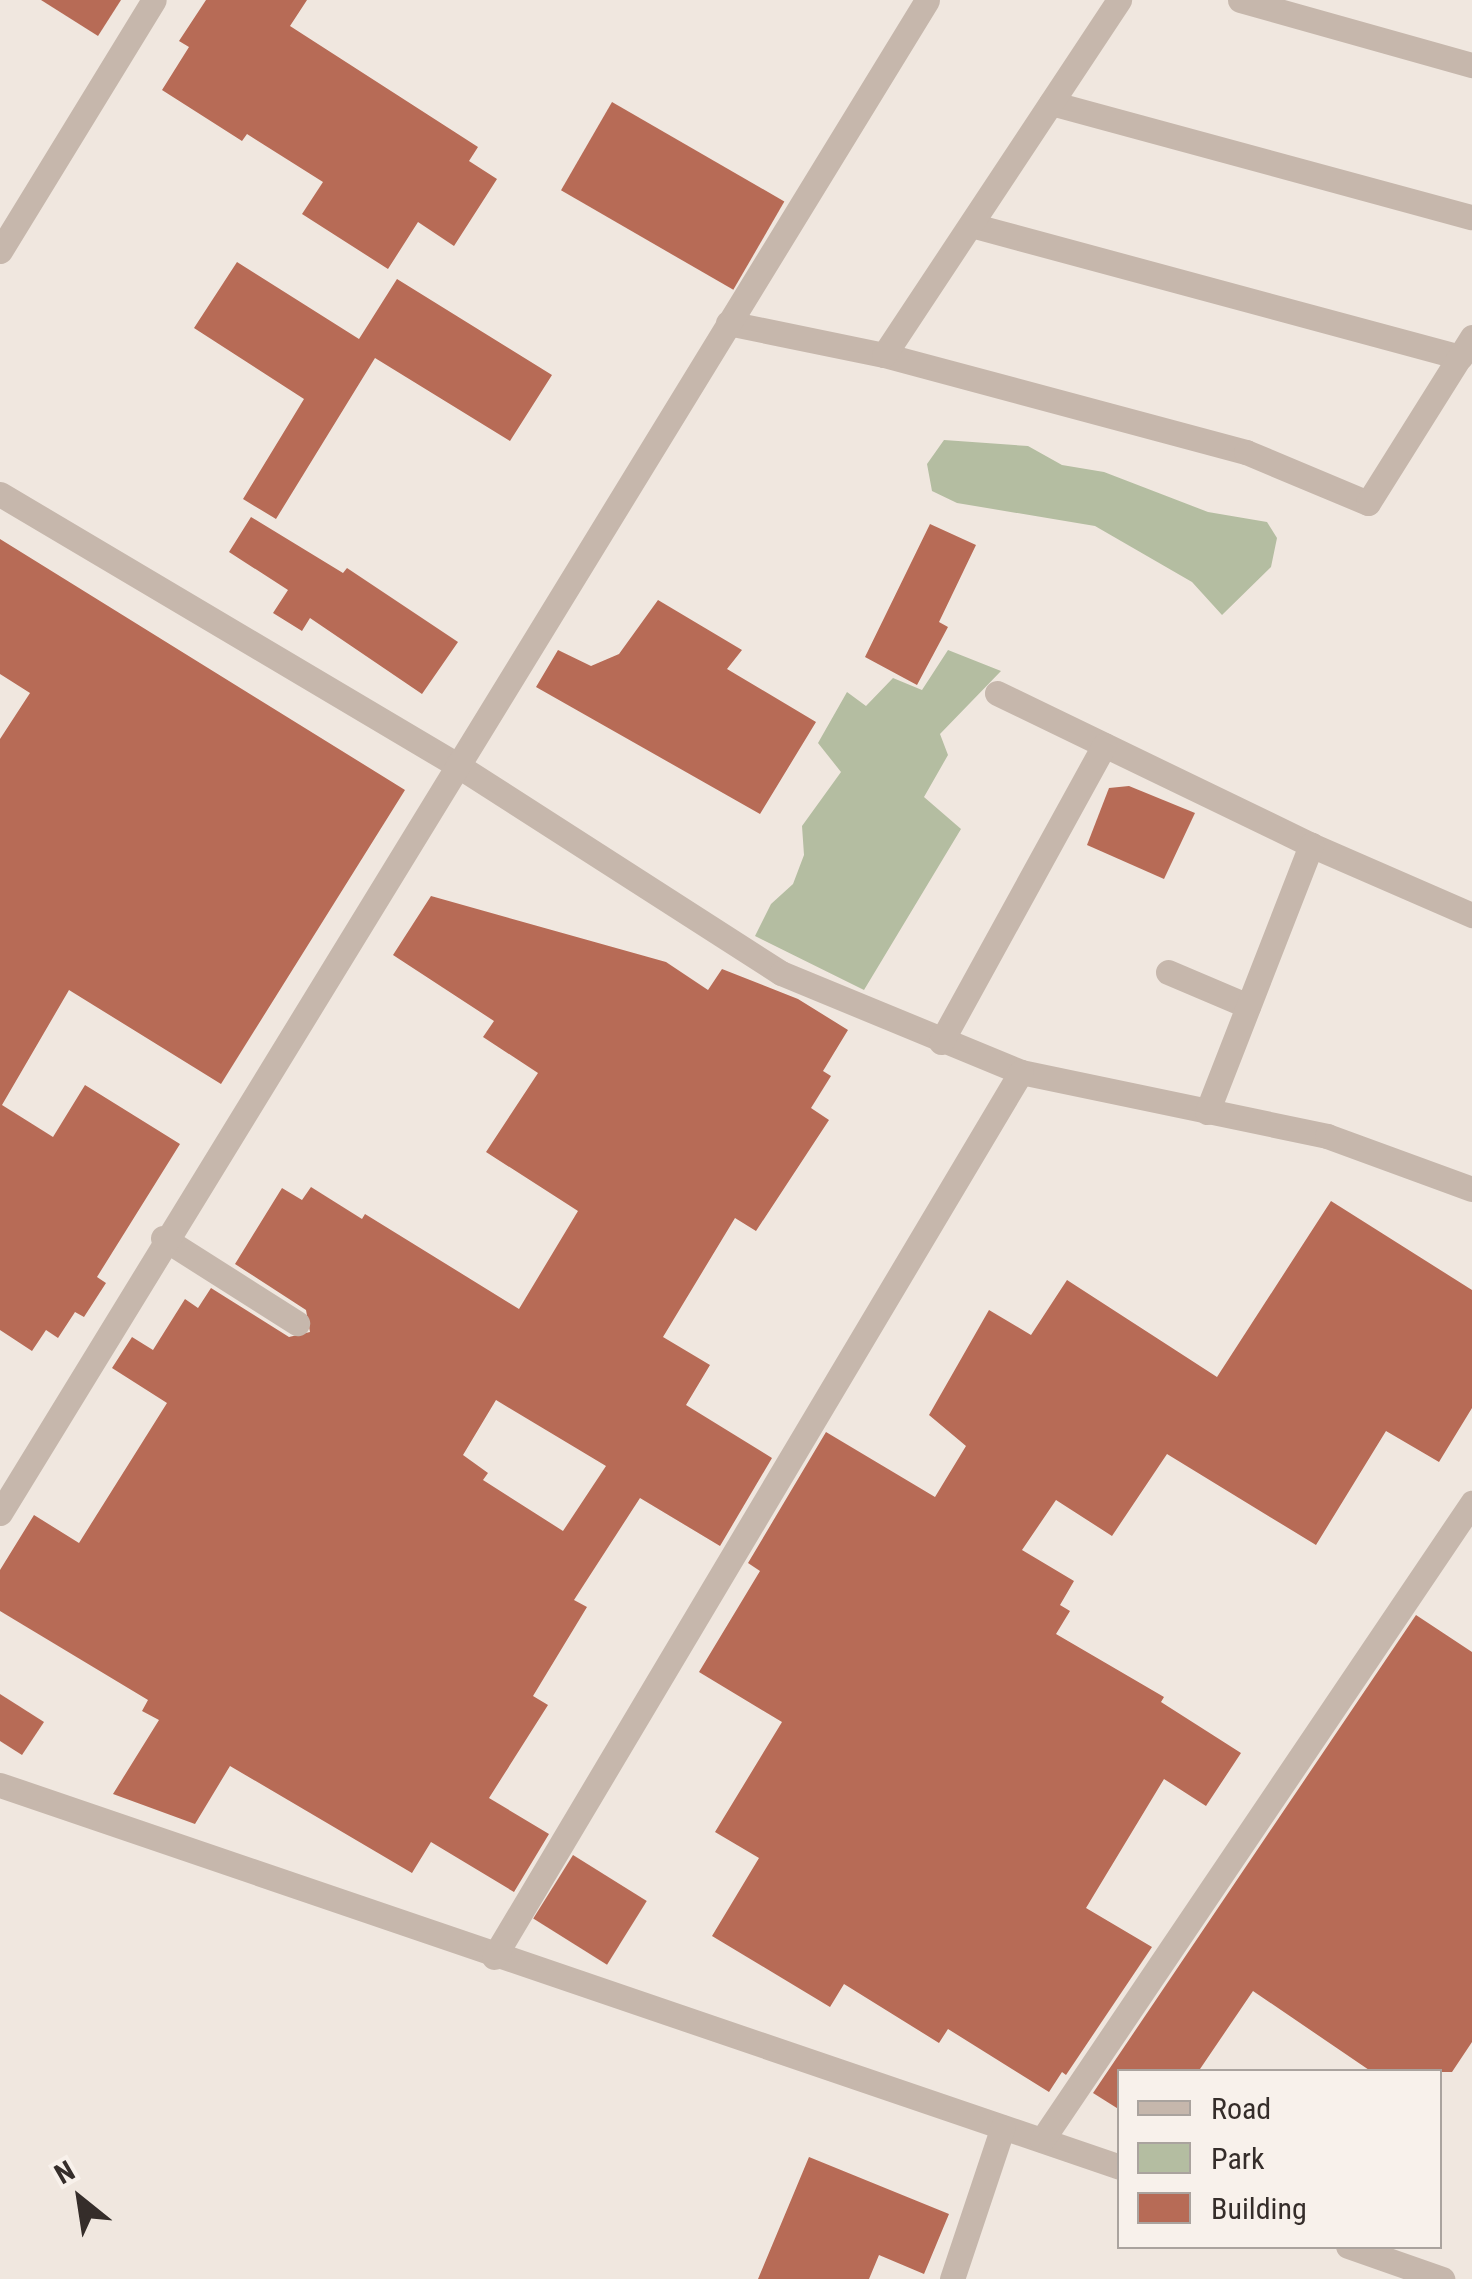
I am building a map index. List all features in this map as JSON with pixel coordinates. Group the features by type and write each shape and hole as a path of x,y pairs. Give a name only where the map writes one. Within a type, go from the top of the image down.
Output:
{"street":[{"path":"0,252 154,0"},
{"path":"0,1514 163,1238 927,0"},
{"path":"884,356 1119,0"},
{"path":"1240,0 1472,65"},
{"path":"1051,103 1472,217"},
{"path":"728,323 884,356 1246,452 1368,503 1464,359 971,225"},
{"path":"0,494 456,765 781,973 1021,1072 1327,1136 1472,1189"},
{"path":"998,693 1311,845 1472,915"},
{"path":"942,1042 1104,745"},
{"path":"1207,1112 1311,845"},
{"path":"1168,972 1248,1006"},
{"path":"494,1957 1021,1072"},
{"path":"163,1238 297,1323"},
{"path":"1042,2140 1472,1503"},
{"path":"0,1785 494,1957 1117,2166"},
{"path":"952,2279 1004,2127"},
{"path":"1357,2249 1442,2279"}],"green space":[{"path":"944,440 1028,446 1062,465 1104,472 1208,512 1267,522 1277,538 1271,567 1222,615 1192,582 1095,526 957,503 932,491 927,464"},
{"path":"948,650 1001,671 940,734 948,755 924,797 961,829 864,990 755,936 771,904 793,884 804,855 802,826 841,772 818,743 847,692 866,706 893,678 922,690"}],"building":[{"path":"41,0 121,0 98,36"},
{"path":"206,0 307,0 290,26 478,147 469,161 497,179 454,246 418,222 388,269 302,214 323,182 247,134 242,141 162,90 189,47 179,41"},
{"path":"612,102 784,202 733,290 561,190"},
{"path":"237,262 359,339 397,279 552,375 510,441 375,358 276,519 243,499 304,399 194,328"},
{"path":"251,517 343,573 347,568 458,642 422,694 310,618 302,631 273,613 288,590 229,552"},
{"path":"930,524 976,545 939,622 948,627 917,685 865,657"},
{"path":"0,539 405,790 221,1084 69,990 2,1105 53,1137 85,1085 180,1144 97,1277 106,1283 84,1317 75,1312 58,1338 46,1330 32,1351 0,1330 0,739 30,693 0,674"},
{"path":"658,600 742,650 727,669 816,722 760,814 536,687 558,650 591,666 619,654"},
{"path":"1129,786 1195,813 1164,879 1087,845 1109,788"},
{"path":"431,896 666,962 708,990 722,969 798,999 848,1030 823,1071 831,1076 811,1108 829,1120 756,1231 735,1218 663,1337 710,1365 686,1405 772,1458 720,1546 640,1498 574,1600 587,1607 533,1696 548,1705 489,1798 549,1834 514,1892 431,1842 412,1873 230,1766 195,1824 113,1794 159,1720 142,1711 148,1700 0,1611 0,1570 34,1515 79,1543 167,1403 112,1368 132,1337 153,1350 185,1299 198,1308 211,1288 289,1337 310,1332 306,1310 235,1264 282,1188 302,1200 311,1187 362,1219 365,1214 519,1309 578,1211 486,1152 538,1073 483,1037 494,1021 393,955","holes":["496,1400 606,1466 563,1531 483,1480 488,1473 463,1455"]},
{"path":"1331,1201 1472,1290 1472,1408 1439,1462 1386,1431 1316,1545 1167,1454 1112,1536 1056,1500 1022,1550 1074,1581 1060,1605 1070,1611 1056,1634 1164,1697 1161,1702 1241,1753 1206,1806 1164,1779 1086,1908 1152,1947 1066,2075 1062,2072 1049,2092 948,2029 939,2043 844,1984 830,2007 712,1936 759,1858 715,1832 782,1722 699,1672 760,1571 748,1563 826,1432 935,1497 966,1446 929,1415 989,1310 1031,1335 1067,1280 1217,1377"},
{"path":"1416,1615 1472,1652 1472,2042 1452,2072 1368,2069 1253,1991 1200,2069 1117,2069 1117,2108 1093,2093"},
{"path":"0,1694 44,1722 22,1755 0,1741"},
{"path":"573,1855 647,1901 607,1965 533,1919"},
{"path":"809,2157 949,2214 924,2274 879,2255 869,2279 758,2279"}]}
